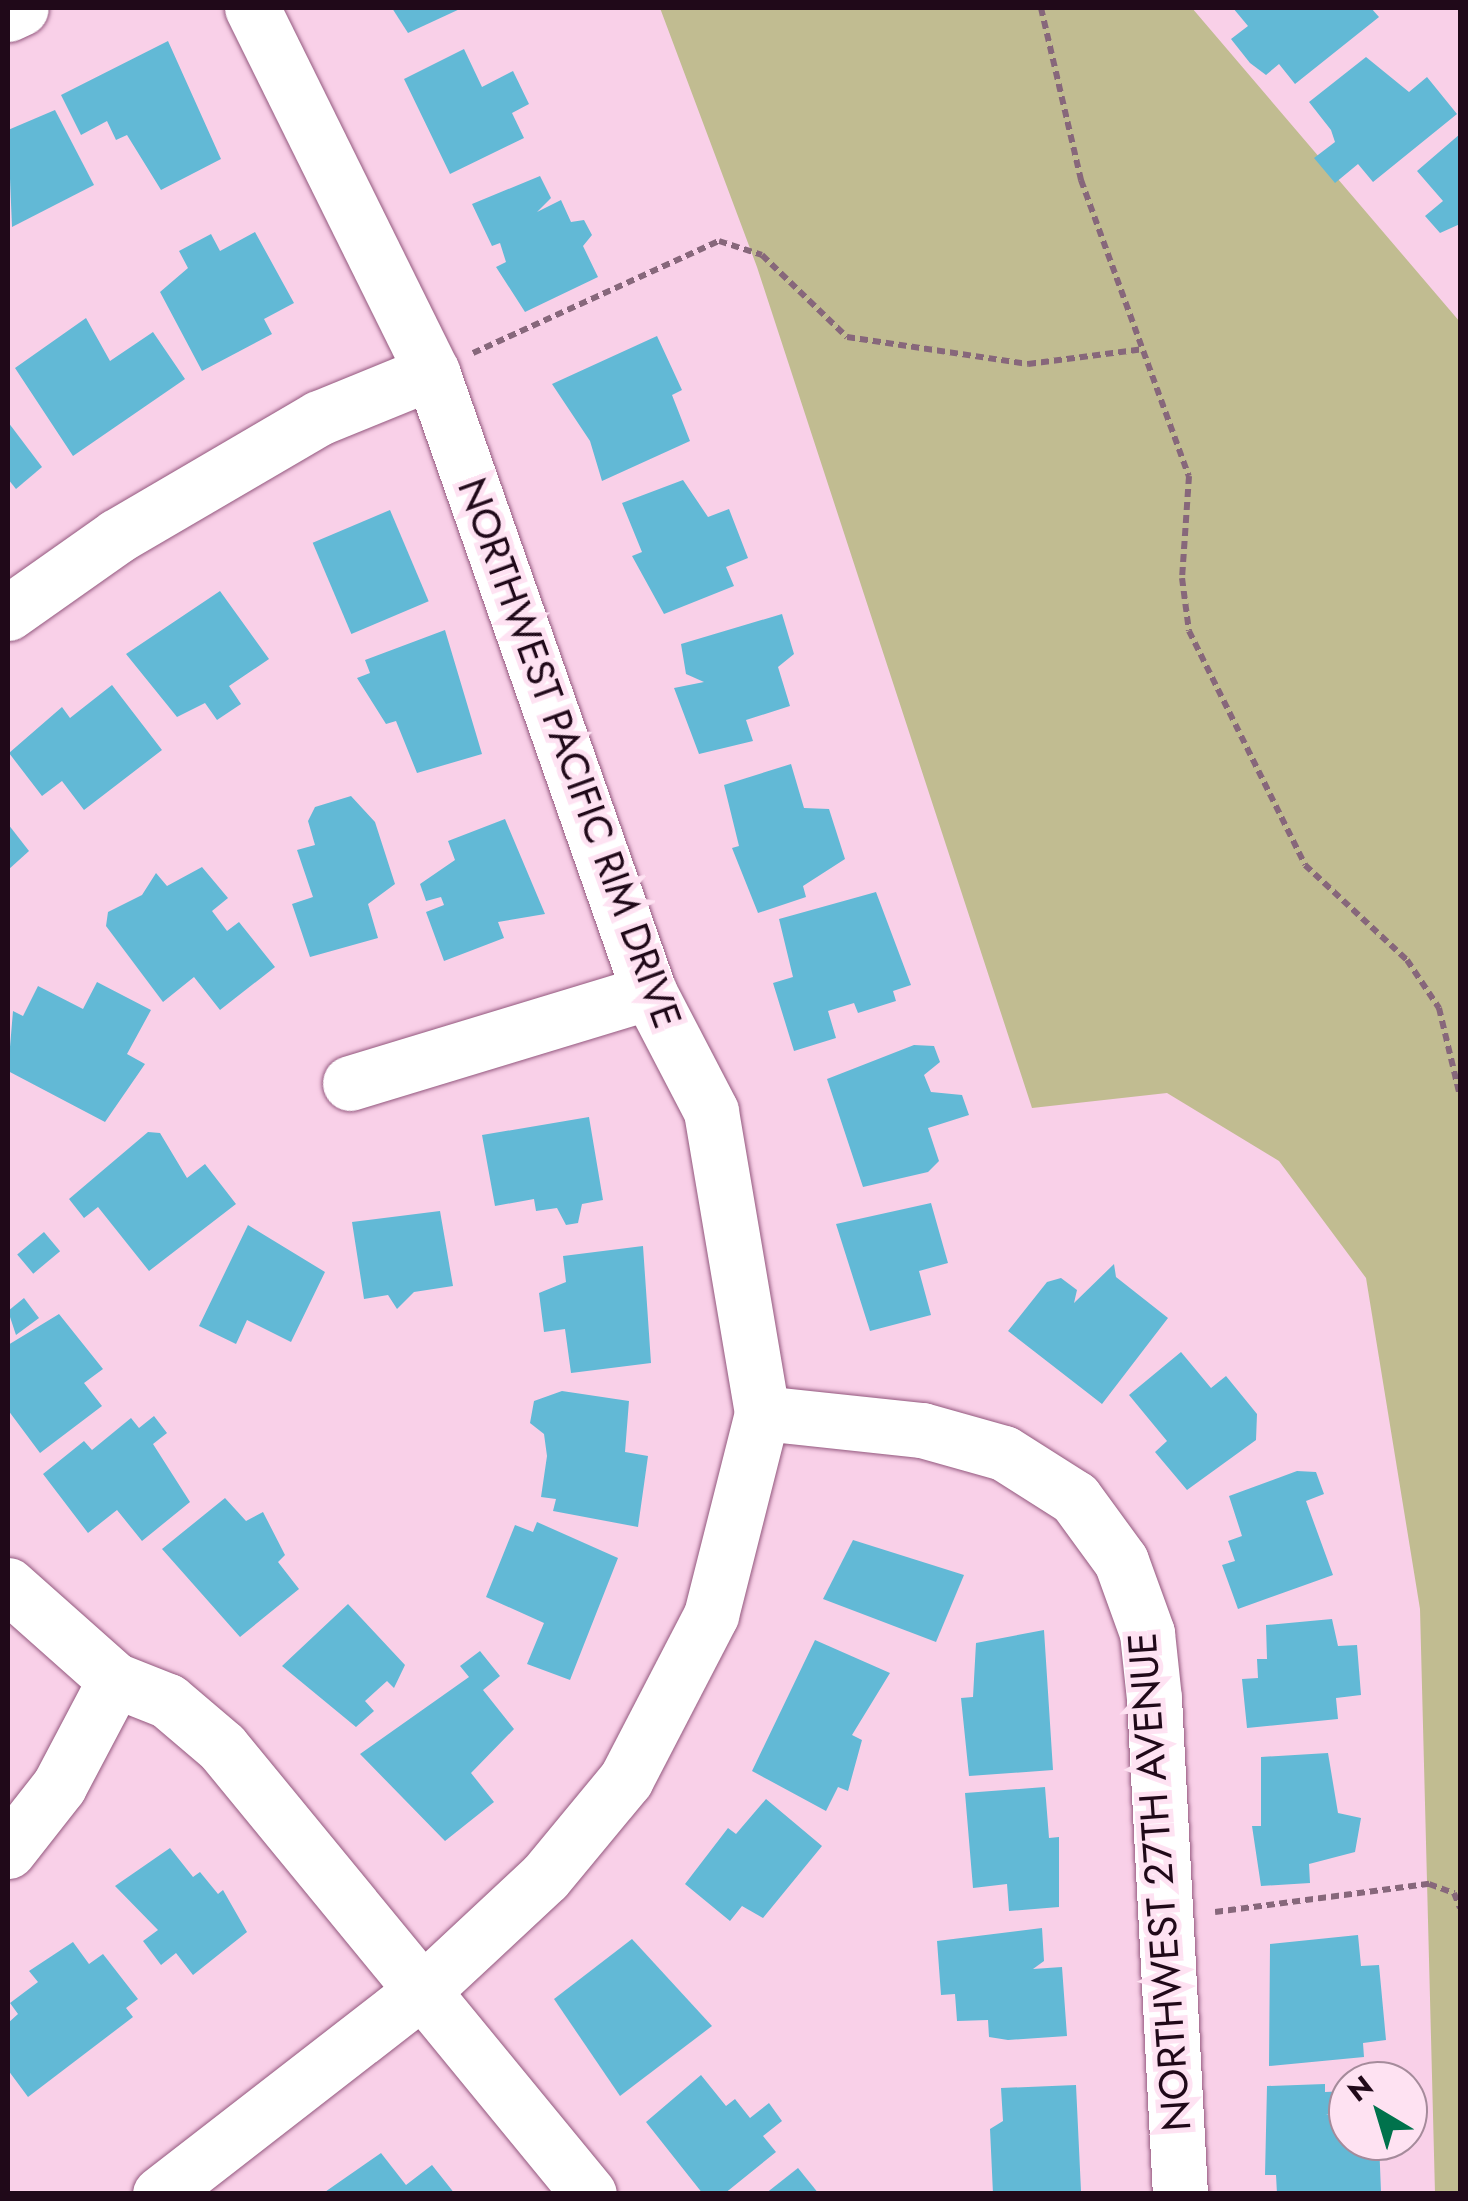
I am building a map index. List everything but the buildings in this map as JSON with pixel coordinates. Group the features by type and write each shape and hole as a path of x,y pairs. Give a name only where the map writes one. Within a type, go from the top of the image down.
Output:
{"street":[{"path":"8,14 22,8"},
{"name":"NORTHWEST PACIFIC RIM DRIVE","path":"160,2194 426,1987 545,1877 626,1779 710,1615 762,1414 745,1269 711,1110 649,992 432,372 252,8"},
{"path":"8,614 117,536 319,418 432,372"},
{"path":"350,1083 649,992"},
{"name":"NORTHWEST 27TH AVENUE","path":"762,1414 922,1430 1004,1454 1075,1498 1121,1561 1147,1633 1180,2194"},
{"path":"8,1585 115,1680 168,1701 222,1746 426,1987 589,2194"},
{"path":"8,1851 59,1786 115,1680"}],"path":[{"path":"1040,8 1081,180 1189,476 1182,578 1189,631 1305,864 1407,960 1439,1008 1460,1096"},
{"path":"432,372 719,241 762,255 847,338 1028,364 1144,349"},
{"path":"1165,1918 1429,1884 1454,1892 1460,1908"}],"shaded area":[{"path":"660,8 1192,8 1460,322 1460,2193 1435,2193 1420,1609 1366,1278 1279,1161 1167,1093 1032,1108 757,267"}]}
